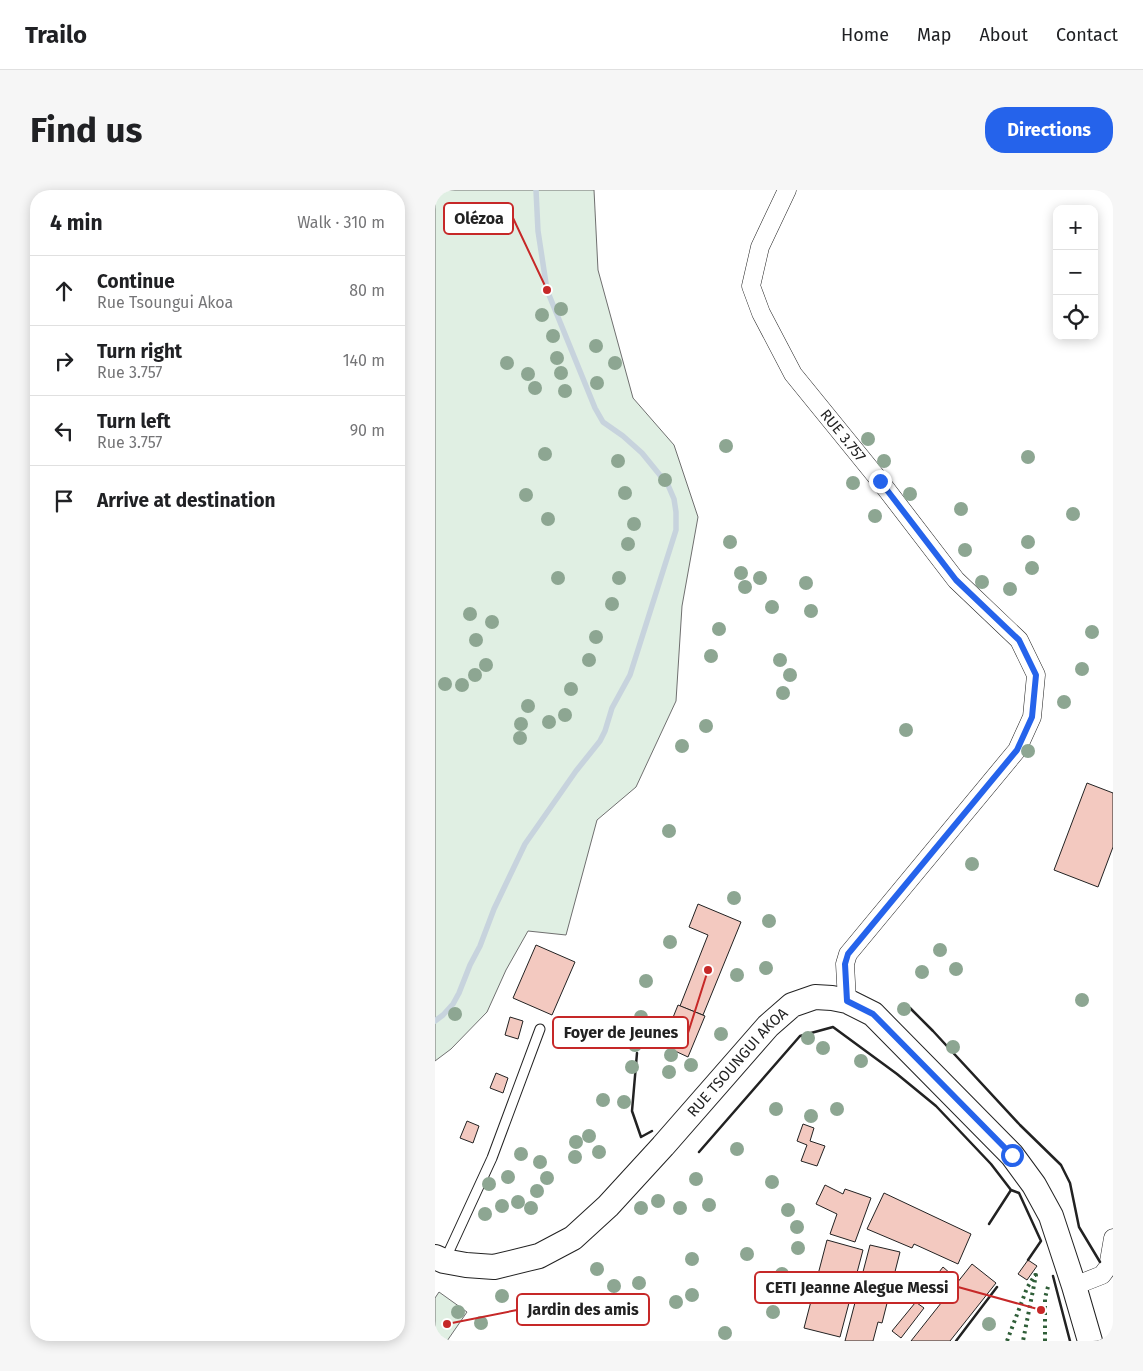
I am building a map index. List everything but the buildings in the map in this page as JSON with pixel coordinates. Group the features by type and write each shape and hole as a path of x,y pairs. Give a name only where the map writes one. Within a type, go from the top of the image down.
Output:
{"main road":[{"name":"RUE TSOUNGUI AKOA","path":"440,1259 466,1265 494,1267 539,1256 573,1238 608,1206 769,1026 792,1005 815,998 847,1001 873,1014 1012,1155 1034,1185 1051,1216 1090,1341"}],"street":[{"name":"RUE 3.757","path":"787,190 759,247 751,286 761,313 793,374 880,481 956,580 1019,640 1036,675 1032,717 1017,750 848,954 845,964 847,1001"},
{"path":"1074,1286 1102,1274 1108,1267 1113,1238"}],"lane":[{"path":"440,1259 492,1158 540,1029"}],"green space":[{"path":"435,190 594,190 598,270 633,398 674,445 698,517 682,606 676,701 636,787 597,820 566,935 528,931 506,970 487,1012 451,1049 435,1061"},
{"path":"439,1292 467,1312 447,1341 442,1341 435,1337 435,1298"}],"waterway":[{"path":"435,1021 453,1004 459,993 494,909 525,844 576,771 600,741 605,731 612,708 630,675 676,530 674,499 668,485 642,453 603,422 595,408 547,290 538,231 536,190"}],"hedge":[{"path":"1007,1341 1027,1288 1036,1275 1023,1341"},
{"path":"1045,1341 1045,1298 1049,1283"}],"wall":[{"path":"910,1008 1020,1125 1061,1165 1070,1183 1079,1227 1100,1262"},
{"path":"699,1152 800,1036 833,1027 897,1074 936,1106 991,1164 1011,1190 1019,1193 1041,1241 1028,1260"},
{"path":"637,1053 632,1111 641,1137 652,1131"},
{"path":"989,1224 1011,1190"},
{"path":"1053,1276 1070,1341"},
{"path":"956,1341 997,1287"}],"place":[{"name":"Olézoa","path":"547,290"},
{"name":"Foyer de Jeunes","path":"708,970"},
{"name":"CETI Jeanne Alegue Messi","path":"1041,1310"},
{"name":"Jardin des amis","path":"447,1324"}],"route":[{"path":"880,481 956,580 1019,640 1036,675 1032,717 1017,750 848,954 845,964 847,1001 873,1014 1012,1155"}]}
